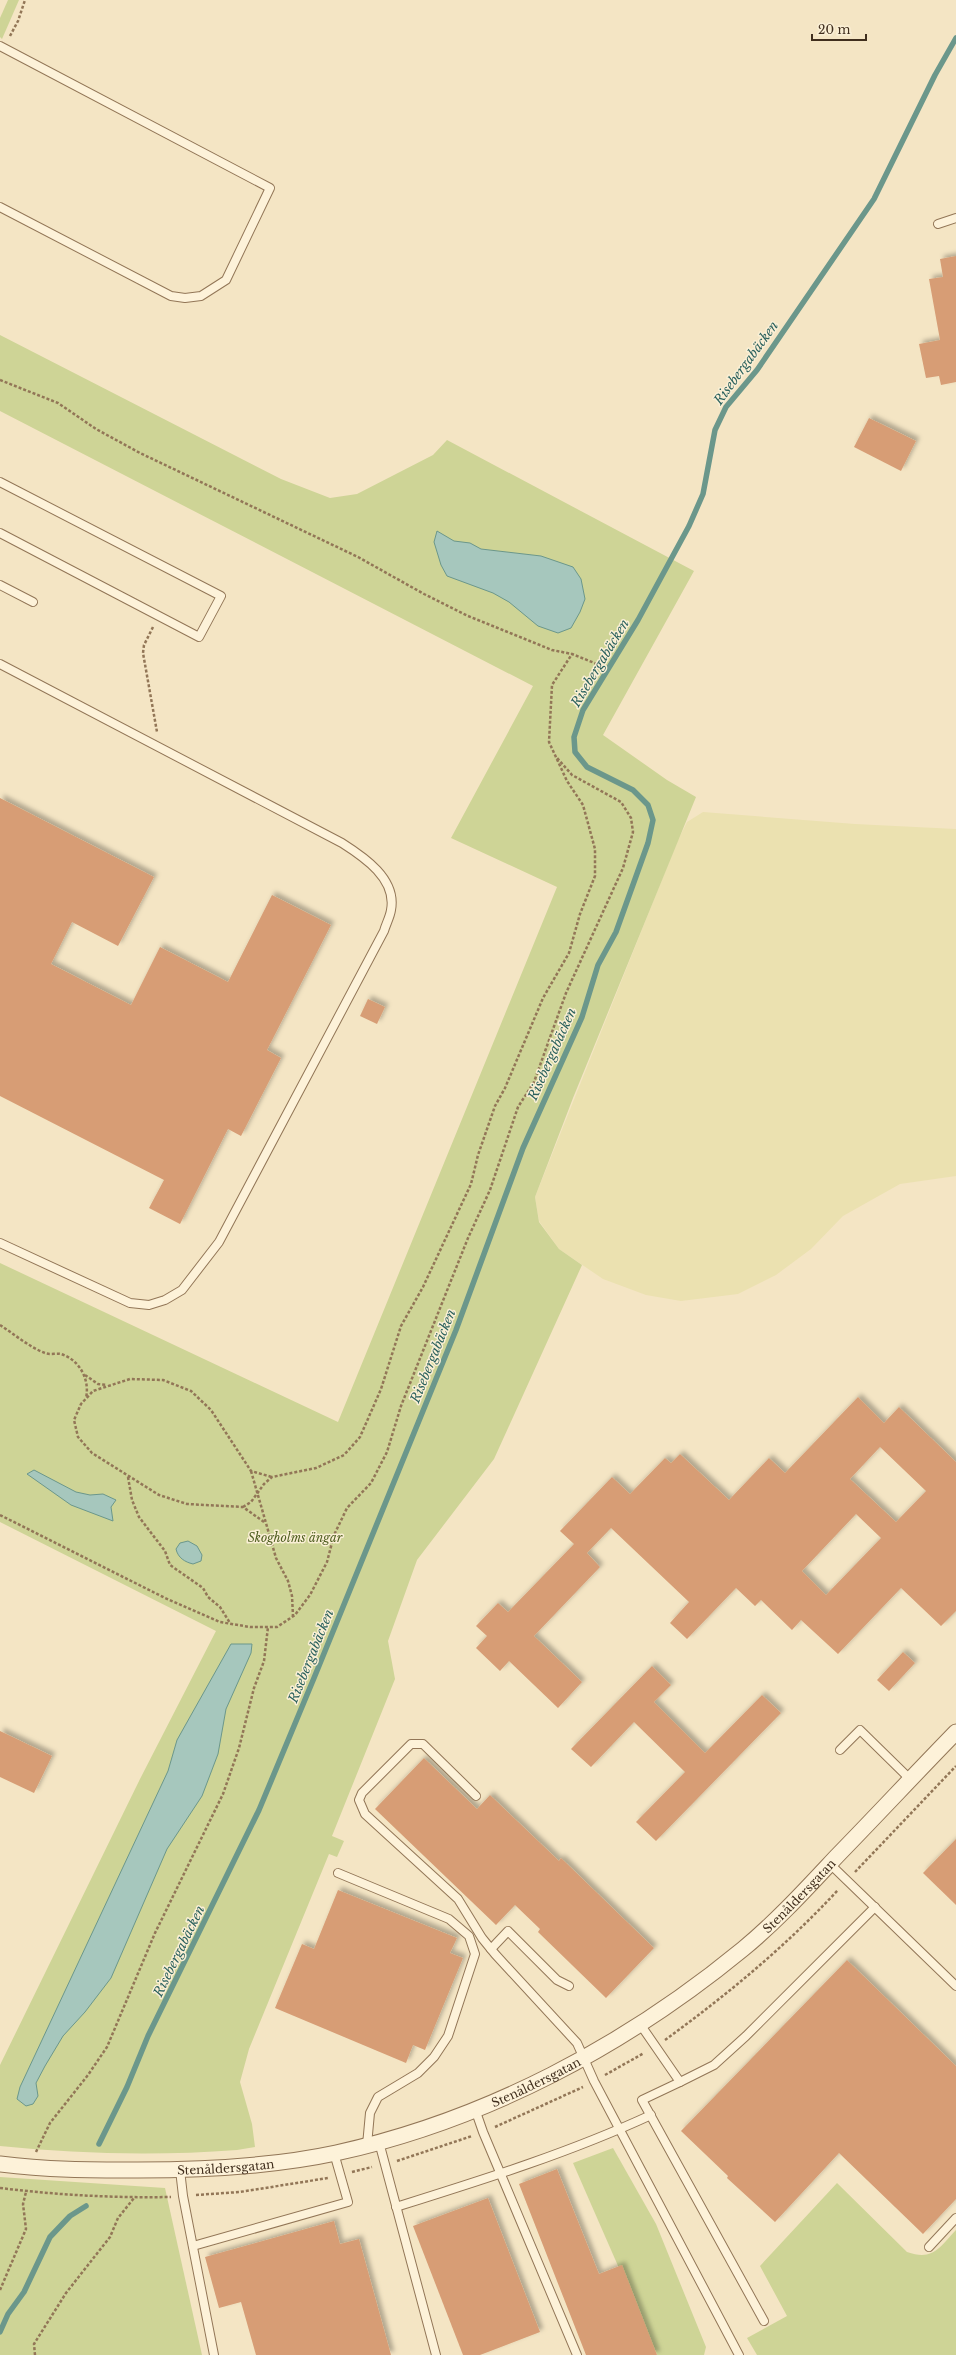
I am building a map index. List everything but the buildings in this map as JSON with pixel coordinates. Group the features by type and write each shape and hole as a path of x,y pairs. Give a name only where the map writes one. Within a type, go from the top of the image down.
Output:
{"street":[{"name":"Stenåldersgatan","path":"0,2164 66,2170 180,2170 265,2164 334,2153 373,2143 475,2109 536,2083 584,2058 640,2024 744,1948 830,1864 956,1732"}],"lane":[{"path":"0,207 171,296 185,298 201,296 226,280 270,188 2,47"},
{"path":"938,224 956,218"},
{"path":"0,482 221,596 200,637 0,533"},
{"path":"0,585 33,602"},
{"path":"0,664 160,746 342,843 367,859 382,877 391,893 392,910 384,931 219,1242 182,1290 165,1300 149,1305 130,1303 0,1243"},
{"path":"840,1750 860,1730 910,1780"},
{"path":"476,1796 423,1744 416,1743 411,1744 362,1793 359,1800 365,1814 458,1898 491,1949 566,2029 577,2043 594,2081 739,2355"},
{"path":"830,1864 956,1986"},
{"path":"338,1874 449,1919 469,1936 476,1954 448,2036 434,2057 418,2073 378,2097 370,2113 373,2143 385,2164 436,2355"},
{"path":"764,2321 642,2100 680,2082 719,2060 875,1907"},
{"path":"491,1949 508,1931 557,1980 568,1986"},
{"path":"640,2024 654,2047 680,2082"},
{"path":"475,2109 483,2132 577,2355"},
{"path":"396,2207 501,2174 619,2129 651,2115"},
{"path":"193,2246 348,2202 334,2153"},
{"path":"180,2170 183,2196 214,2355"},
{"path":"929,2247 956,2218"}],"path":[{"path":"2,47 18,21 25,0"},
{"path":"0,380 58,404 96,429 140,453 352,553 424,594 468,616 552,650 572,654 602,666"},
{"path":"159,616 142,649 160,746"},
{"path":"251,1471 272,1477 316,1468 344,1455 360,1436 381,1389 401,1326 423,1287 471,1184 478,1154 495,1106 505,1088 543,998 569,953 580,914 595,876 595,849 583,805 567,781 549,742 552,685 572,654"},
{"path":"0,1515 165,1598 220,1622 250,1627 277,1627 293,1617 314,1588 327,1562 334,1535 348,1508 371,1483 387,1452 401,1406 468,1238 490,1190 518,1107 534,1082 566,993 607,907 627,853 633,832 631,818 621,802 572,775 556,758"},
{"path":"0,1325 46,1354 60,1354 71,1360 91,1381 108,1385"},
{"path":"84,1374 88,1389 86,1399"},
{"path":"264,1522 243,1507 187,1504 158,1495 128,1477 92,1453 78,1437 74,1420 81,1404 93,1391 108,1385 130,1379 163,1380 191,1391 211,1410 251,1471 258,1492 264,1522 276,1558 288,1582 292,1596 293,1617"},
{"path":"128,1477 132,1500 138,1517 165,1551 170,1565 203,1588 208,1597 220,1607 231,1624"},
{"path":"243,1507 251,1502 272,1477"},
{"path":"32,2168 35,2153 50,2123 88,2075 107,2047 155,1933 223,1794 239,1748 254,1688 264,1662 268,1627"},
{"path":"0,2188 54,2195 135,2198 240,2192 341,2175 385,2164 483,2132 552,2102 594,2081 654,2047 721,1999 762,1966 814,1916 956,1766"},
{"path":"0,2290 26,2229 23,2204 26,2192"},
{"path":"35,2355 34,2344 66,2293 110,2237 118,2218 135,2198"}],"shaded area":[{"path":"703,812 855,824 956,829 956,1176 900,1184 843,1216 811,1249 776,1275 738,1294 681,1301 646,1295 603,1279 559,1249 539,1221 535,1197 677,842 687,822"}],"green space":[{"path":"8,0 19,0 2,39 0,37 0,18"},
{"name":"Skogholms ängar","path":"0,335 281,479 330,498 357,494 433,455 447,440 694,571 603,735 667,780 696,797 573,1098 535,1197 539,1222 559,1249 582,1265 494,1459 417,1560 388,1641 395,1679 332,1836 344,1841 337,1857 329,1854 249,2049 240,2082 252,2124 255,2147 237,2150 177,2153 118,2153 59,2151 0,2146 0,2065 140,1779 216,1631 0,1522 0,1263 338,1422 557,887 451,838 533,686 0,411"},
{"path":"613,2148 656,2224 706,2347 704,2355 657,2355 573,2163"},
{"path":"0,2177 165,2188 202,2355 0,2355"},
{"path":"837,2183 907,2252 923,2255 929,2254 940,2247 956,2230 956,2355 757,2355 747,2338 787,2316 760,2266"}],"water":[{"path":"437,531 454,541 470,543 481,549 541,556 573,567 581,579 585,599 571,628 558,633 538,626 509,602 493,593 447,576 441,565 434,542"},
{"path":"34,1470 76,1492 90,1495 103,1494 116,1500 111,1507 113,1521 71,1505 27,1474"},
{"path":"188,1541 197,1546 202,1555 201,1561 193,1564 185,1561 178,1555 176,1549 180,1543"},
{"path":"231,1644 252,1644 251,1653 226,1709 218,1754 202,1796 167,1849 111,1978 85,2012 63,2036 36,2083 38,2096 33,2104 26,2106 17,2099 20,2087 168,1771 177,1740"}],"waterway":[{"name":"Risebergabäcken","path":"99,2144 127,2087 148,2036 259,1810 456,1330 523,1148 582,1017 598,965 616,932 648,843 653,820 648,805 633,790 587,767 575,752 574,737 583,710 638,620 689,526 703,494 715,430 726,407 757,370 874,199 935,75 956,38"},
{"name":"Risebergabäcken","path":"0,2332 8,2314 24,2292 50,2237 70,2216 86,2206"}]}
